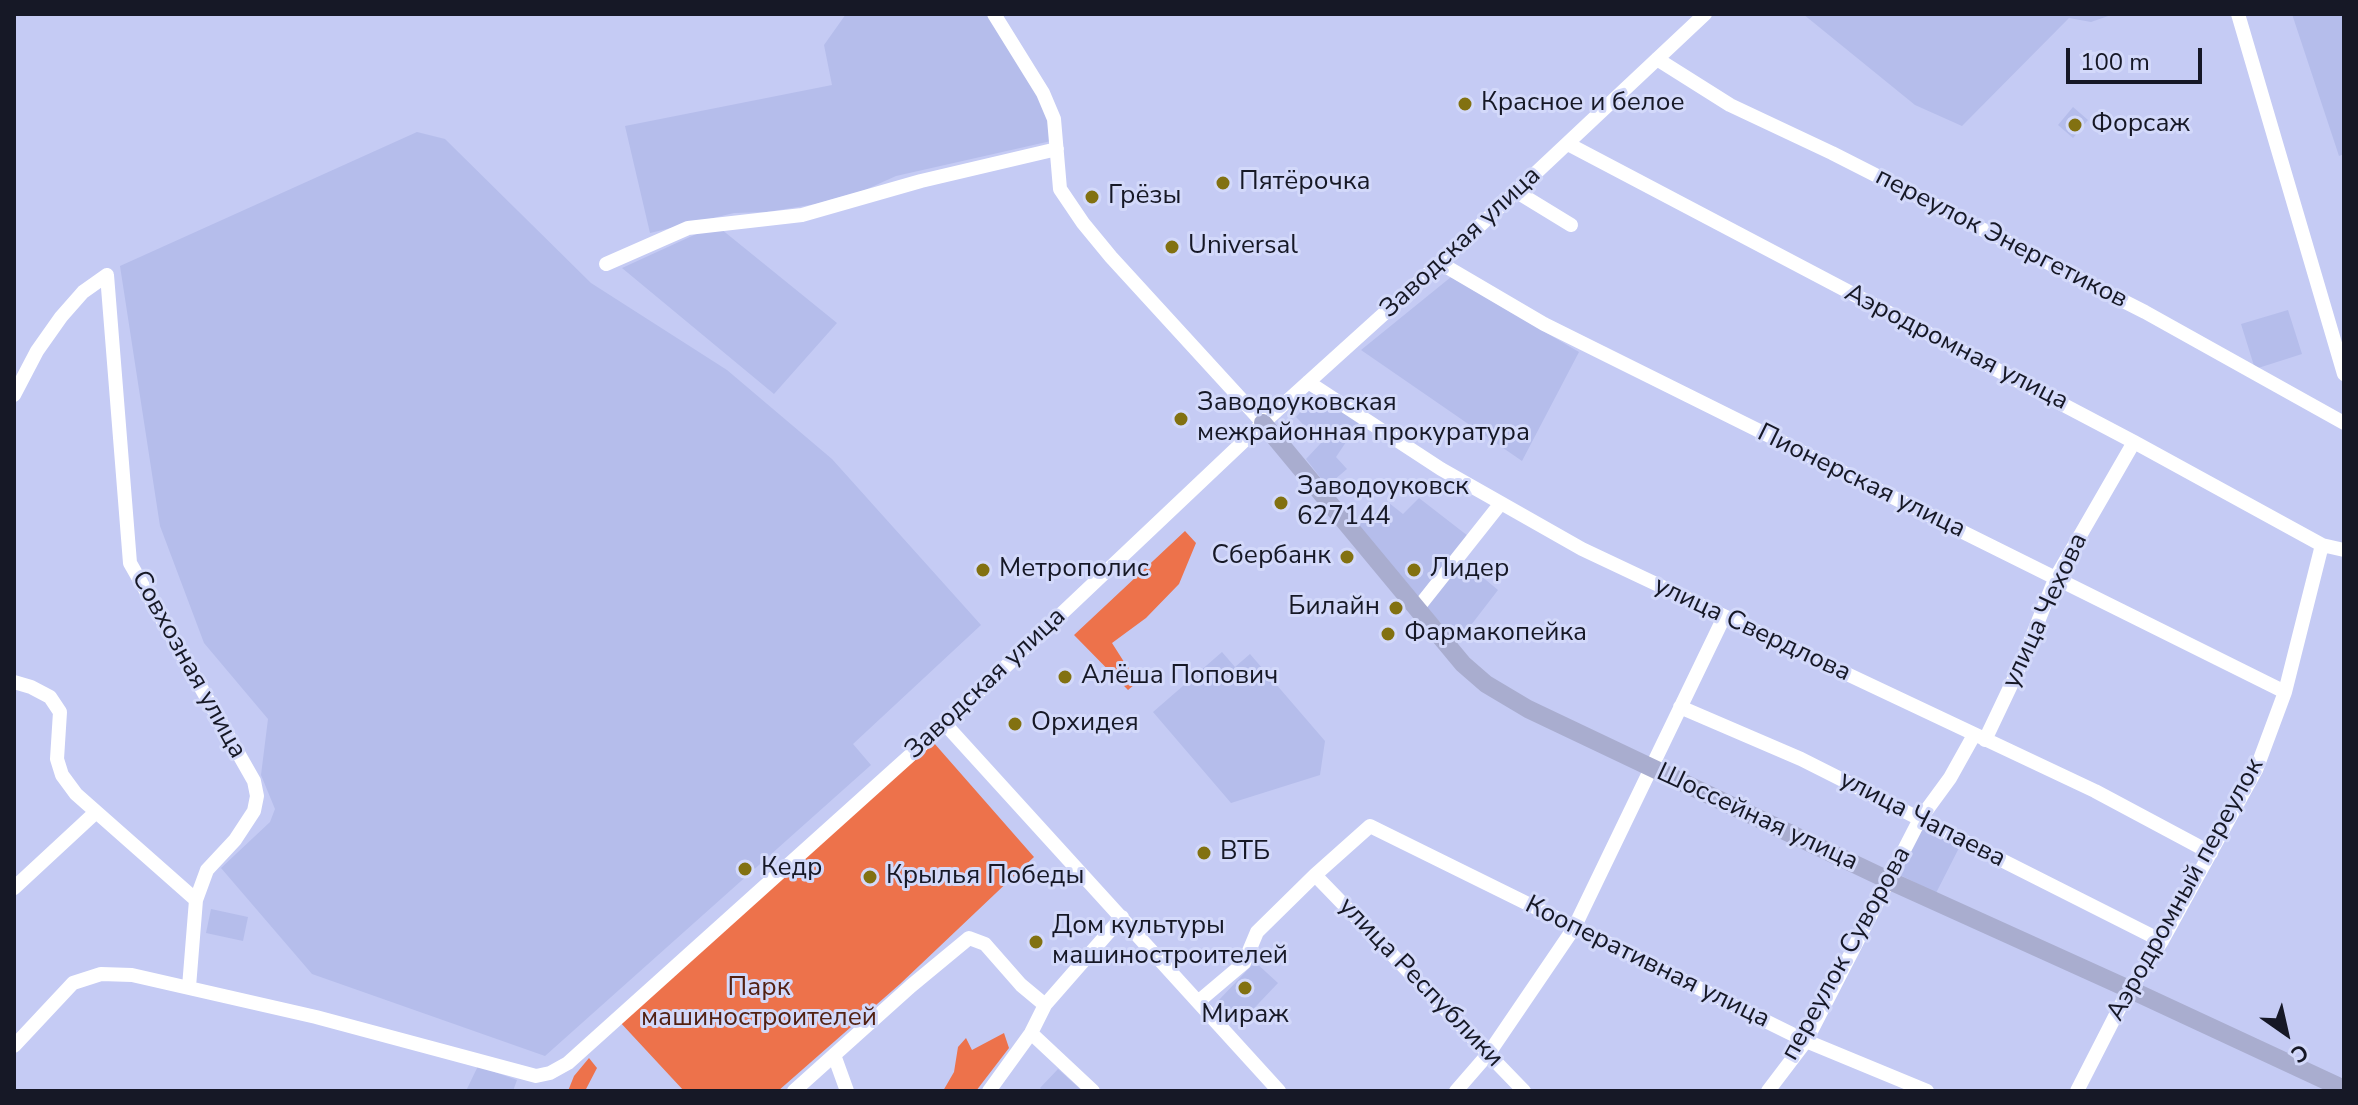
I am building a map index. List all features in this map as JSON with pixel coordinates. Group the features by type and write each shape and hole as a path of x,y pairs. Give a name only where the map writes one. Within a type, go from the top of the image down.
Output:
{"main road":[{"name":"Шоссейная улица","path":"1263,423 1463,664 1486,684 1528,709 1888,880 2344,1089"}],"street":[{"path":"994,14 1043,93 1054,119 1060,189 1083,223 1263,423"},
{"name":"Заводская улица","path":"536,1076 550,1073 568,1063 945,724 1263,423 1517,192 1705,14"},
{"path":"2238,14 2344,374"},
{"name":"переулок Энергетиков","path":"1657,59 1730,105 1832,153 2145,312 2344,423"},
{"name":"Аэродромная улица","path":"1568,144 2134,442 2322,545 2344,550"},
{"path":"606,264 688,228 802,215 921,181 1057,149"},
{"path":"1517,192 1571,225"},
{"name":"Пионерская улица","path":"1440,263 1544,324 2285,692"},
{"name":"Совхозная улица","path":"14,395 37,351 61,317 83,292 107,275 130,563 254,781 257,796 254,811 235,840 207,870 196,900 189,987"},
{"name":"улица Свердлова","path":"1308,382 1441,469 1582,549 2095,791 2211,853"},
{"name":"улица Чехова","path":"1979,738 2022,662 2055,579 2134,442"},
{"path":"1417,609 1501,503"},
{"name":"Аэродромный переулок","path":"2077,1091 2256,770 2285,692 2322,545"},
{"path":"1456,1091 1489,1053 1574,928 1724,617"},
{"path":"14,682 50,697 60,712 57,759 62,775 96,812 196,900"},
{"name":"улица Чапаева","path":"1680,707 1801,759 2162,941"},
{"path":"945,724 1279,1091"},
{"name":"переулок Суворова","path":"1768,1091 1806,1041 1920,819 1979,738"},
{"path":"14,888 96,812"},
{"name":"Кооперативная улица","path":"1315,875 1370,826 1806,1041 1927,1091"},
{"path":"1199,1001 1244,963 1257,932 1315,875"},
{"name":"улица Республики","path":"1315,875 1524,1091"},
{"path":"989,1091 1031,1033 1045,1005 1122,917"},
{"path":"794,1091 969,938 985,944 1021,985 1045,1005"},
{"path":"14,1046 73,983 101,974 132,975 316,1017 536,1076 543,1091"},
{"path":"1031,1033 1093,1091"},
{"path":"834,1055 847,1091"}],"shaded area":[{"path":"846,14 990,14 1026,71 1051,122 1051,141 896,176 865,190 816,204 767,212 734,213 650,233 625,126 832,85 824,45"},
{"path":"1803,14 2114,14 2091,22 2069,18 1962,126 1915,105"},
{"path":"2292,14 2344,14 2344,154 2339,156"},
{"path":"2073,107 2088,120 2073,138 2058,125"},
{"path":"417,132 445,139 591,283 727,370 832,459 981,625 853,744 871,765 545,1056 312,974 221,868 270,822 275,809 261,775 268,719 204,643 160,526 120,266"},
{"path":"721,229 837,323 774,394 622,268 705,230"},
{"path":"1451,277 1579,352 1522,461 1361,350"},
{"path":"2288,310 2302,354 2255,369 2241,324"},
{"path":"1318,391 1360,421 1336,457 1347,469 1327,486 1306,459 1321,443 1296,417"},
{"path":"1419,498 1468,536 1418,597 1357,526 1389,503 1403,514"},
{"path":"1462,560 1498,590 1458,642 1424,605"},
{"path":"1222,652 1235,667 1250,654 1325,741 1320,775 1231,803 1153,712"},
{"path":"1923,826 1960,846 1936,893 1898,874"},
{"path":"211,909 248,917 243,941 206,933"},
{"path":"1255,962 1278,983 1241,1022 1218,1001"},
{"path":"478,1066 517,1080 513,1091 466,1091"},
{"path":"1058,1069 1080,1089 1078,1091 1044,1091 1040,1088"}],"green space":[{"path":"1185,531 1196,543 1179,584 1146,618 1112,643 1126,665 1141,679 1128,690 1074,635"},
{"name":"Парк машиностроителей","path":"934,743 1034,857 900,984 778,1091 684,1091 619,1021"},
{"path":"1004,1033 1009,1048 976,1091 943,1091 954,1072 958,1047 966,1038 972,1050"},
{"path":"589,1058 597,1068 585,1091 568,1091 574,1076"}],"place":[{"name":"Красное и белое","path":"1465,104"},
{"name":"Форсаж","path":"2075,125"},
{"name":"Пятёрочка","path":"1223,183"},
{"name":"Грёзы","path":"1092,197"},
{"name":"Universal","path":"1172,247"},
{"name":"Заводоуковская межрайонная прокуратура","path":"1181,419"},
{"name":"Заводоуковск 627144","path":"1281,503"},
{"name":"Сбербанк","path":"1347,557"},
{"name":"Метрополис","path":"983,570"},
{"name":"Лидер","path":"1414,570"},
{"name":"Билайн","path":"1396,608"},
{"name":"Фармакопейка","path":"1388,634"},
{"name":"Алёша Попович","path":"1065,677"},
{"name":"Орхидея","path":"1015,724"},
{"name":"ВТБ","path":"1204,853"},
{"name":"Кедр","path":"745,869"},
{"name":"Крылья Победы","path":"870,877"},
{"name":"Дом культуры машиностроителей","path":"1036,942"},
{"name":"Мираж","path":"1245,988"}]}
